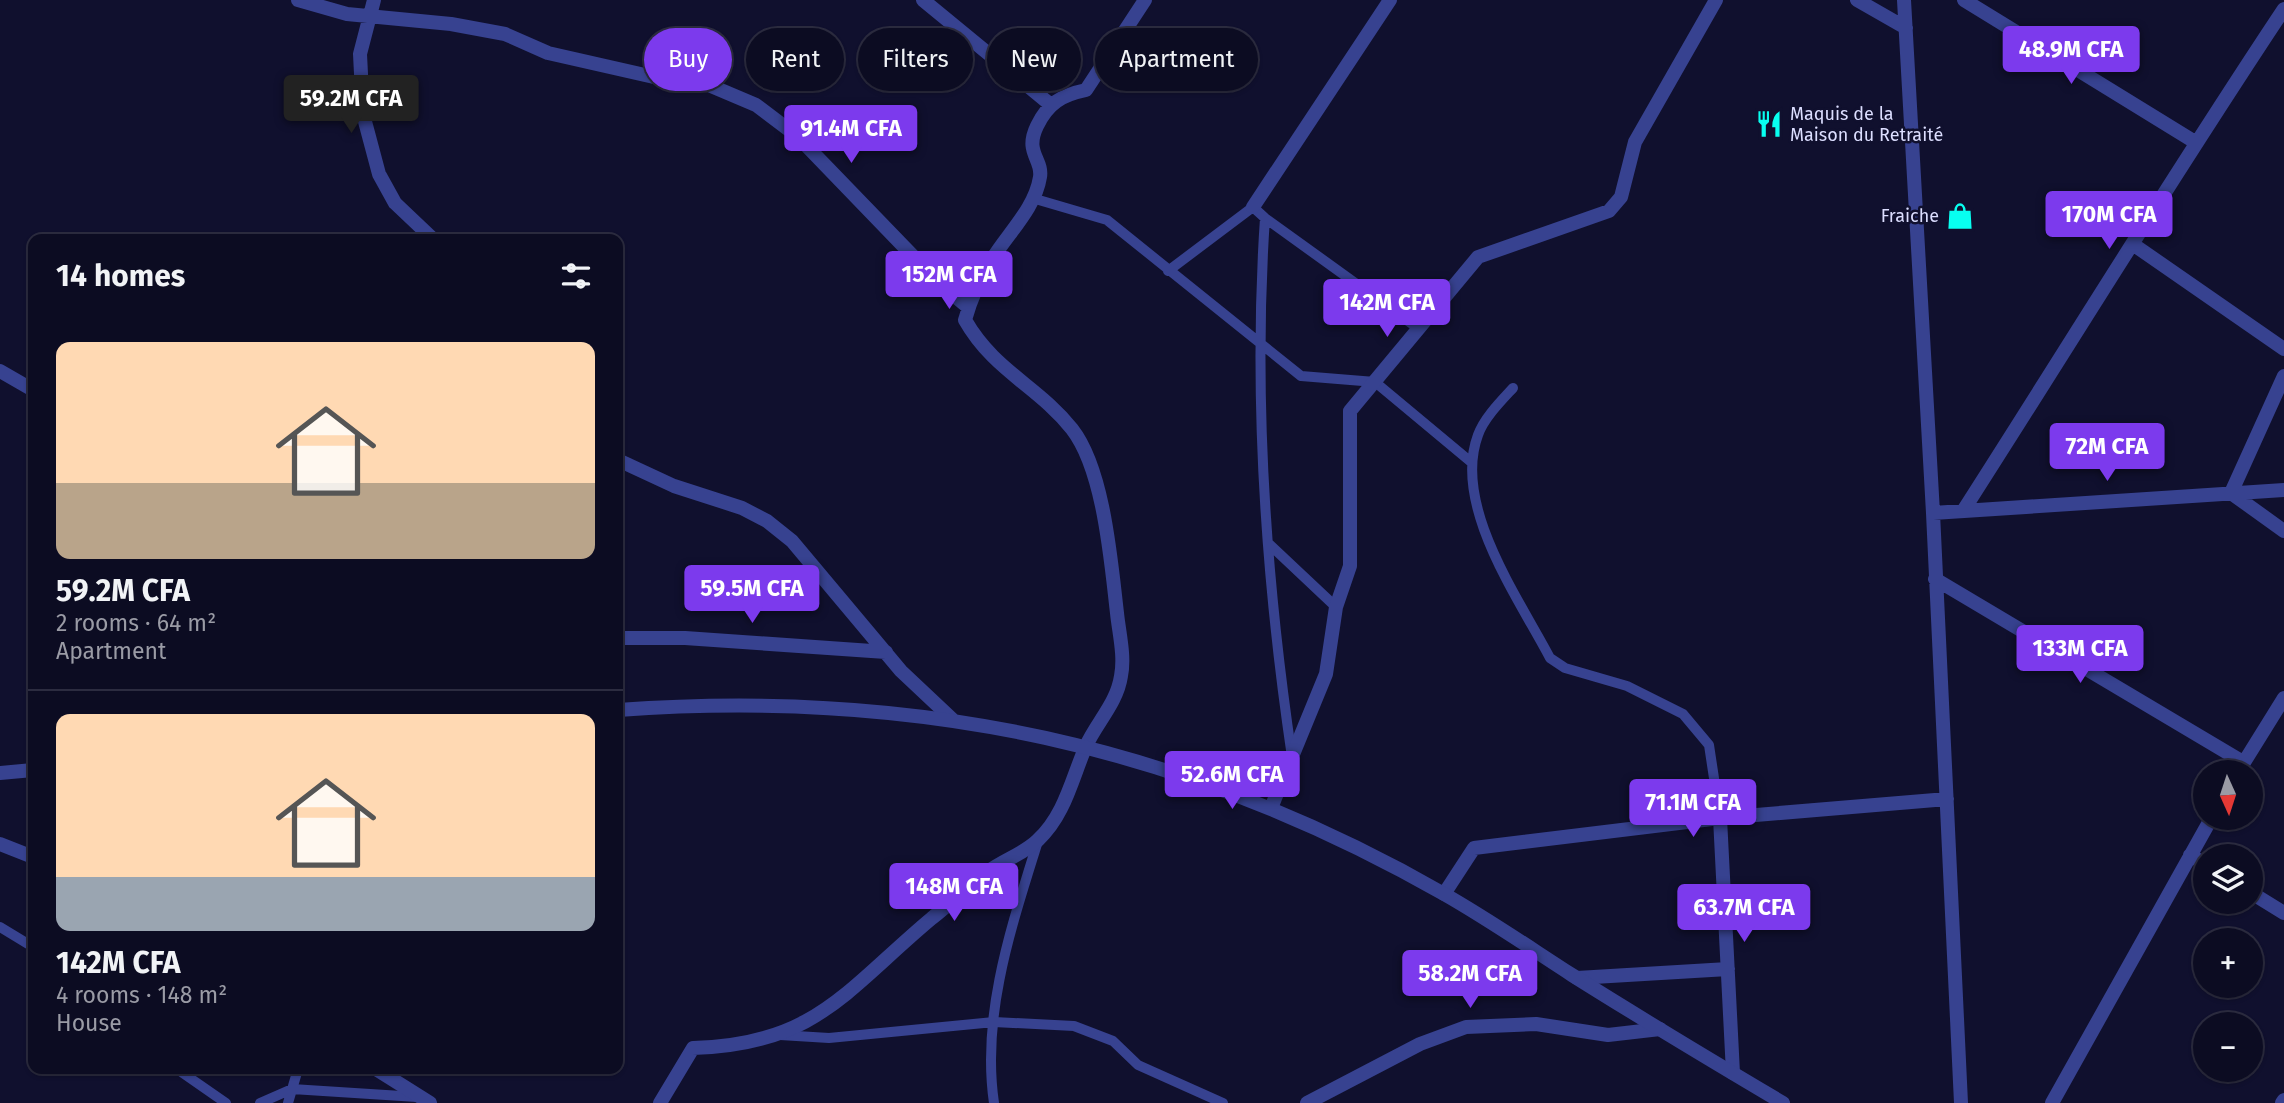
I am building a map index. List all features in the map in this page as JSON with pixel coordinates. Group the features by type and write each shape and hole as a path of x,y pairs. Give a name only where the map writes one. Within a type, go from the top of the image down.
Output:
{"street":[{"path":"298,0 371,17 451,24 505,34 548,53 667,80 697,80 756,105 797,135 938,282 968,307"},
{"path":"374,0 360,54 362,102 379,174 395,203 428,234"},
{"path":"923,0 1051,105"},
{"path":"660,1103 693,1048 733,1047 780,1035 824,1012 988,871 1038,840 1066,801 1086,745 1118,694 1122,672 1108,541 1094,476 1072,430 1034,391 998,365 965,320 968,307 992,260 1032,198 1041,175 1030,148 1037,127 1051,105 1064,95 1086,90 1145,0"},
{"path":"1253,207 1390,0"},
{"path":"1271,808 1326,674 1336,607 1350,566 1350,411 1478,257 1609,211 1621,197 1635,142 1716,0"},
{"path":"1857,0 1906,28"},
{"path":"1904,0 1933,513 1961,1103"},
{"path":"1964,0 2195,142"},
{"path":"1963,511 2134,245 2195,142 2284,9"},
{"path":"2134,245 2284,349"},
{"path":"0,371 28,387"},
{"path":"2231,492 2284,376"},
{"path":"623,462 674,486 742,508 767,521 792,541 886,652 952,719"},
{"path":"1933,513 2284,490"},
{"path":"2231,492 2284,531"},
{"path":"1935,579 2230,760"},
{"path":"623,638 685,638 886,652"},
{"path":"2245,760 2284,698"},
{"path":"623,709 666,706 768,708 952,719 1086,745 1173,771 1271,808 1444,894 1783,1103"},
{"path":"0,774 28,771"},
{"path":"1444,894 1474,848 1720,818 1947,799"},
{"path":"1720,818 1733,1073"},
{"path":"2052,1103 2204,830"},
{"path":"0,844 28,855"},
{"path":"2263,900 2284,913"},
{"path":"1577,978 1728,969"},
{"path":"1307,1103 1420,1044 1466,1027 1536,1024 1608,1035 1660,1029"},
{"path":"384,1074 426,1100"}],"lane":[{"path":"1032,198 1107,220 1168,271 1260,340 1301,376 1375,382 1471,462"},
{"path":"1168,271 1253,207 1419,328"},
{"path":"1265,218 1260,340 1273,632 1292,758"},
{"path":"1513,388 1478,433 1471,462 1473,497 1479,523 1550,658 1565,668 1627,686 1683,714 1709,745 1720,818"},
{"path":"1269,544 1336,607"},
{"path":"994,1103 990,1079 1003,954 1038,840"},
{"path":"0,927 28,944"},
{"path":"780,1035 830,1038 994,1023 1074,1026 1113,1041 1138,1065 1223,1103"},
{"path":"184,1074 226,1103"},
{"path":"288,1103 297,1074"},
{"path":"260,1103 292,1089 426,1100"}],"place":[{"name":"Maquis de la Maison du Retraité","path":"1769,124"},
{"name":"Fraiche","path":"1960,216"}]}
